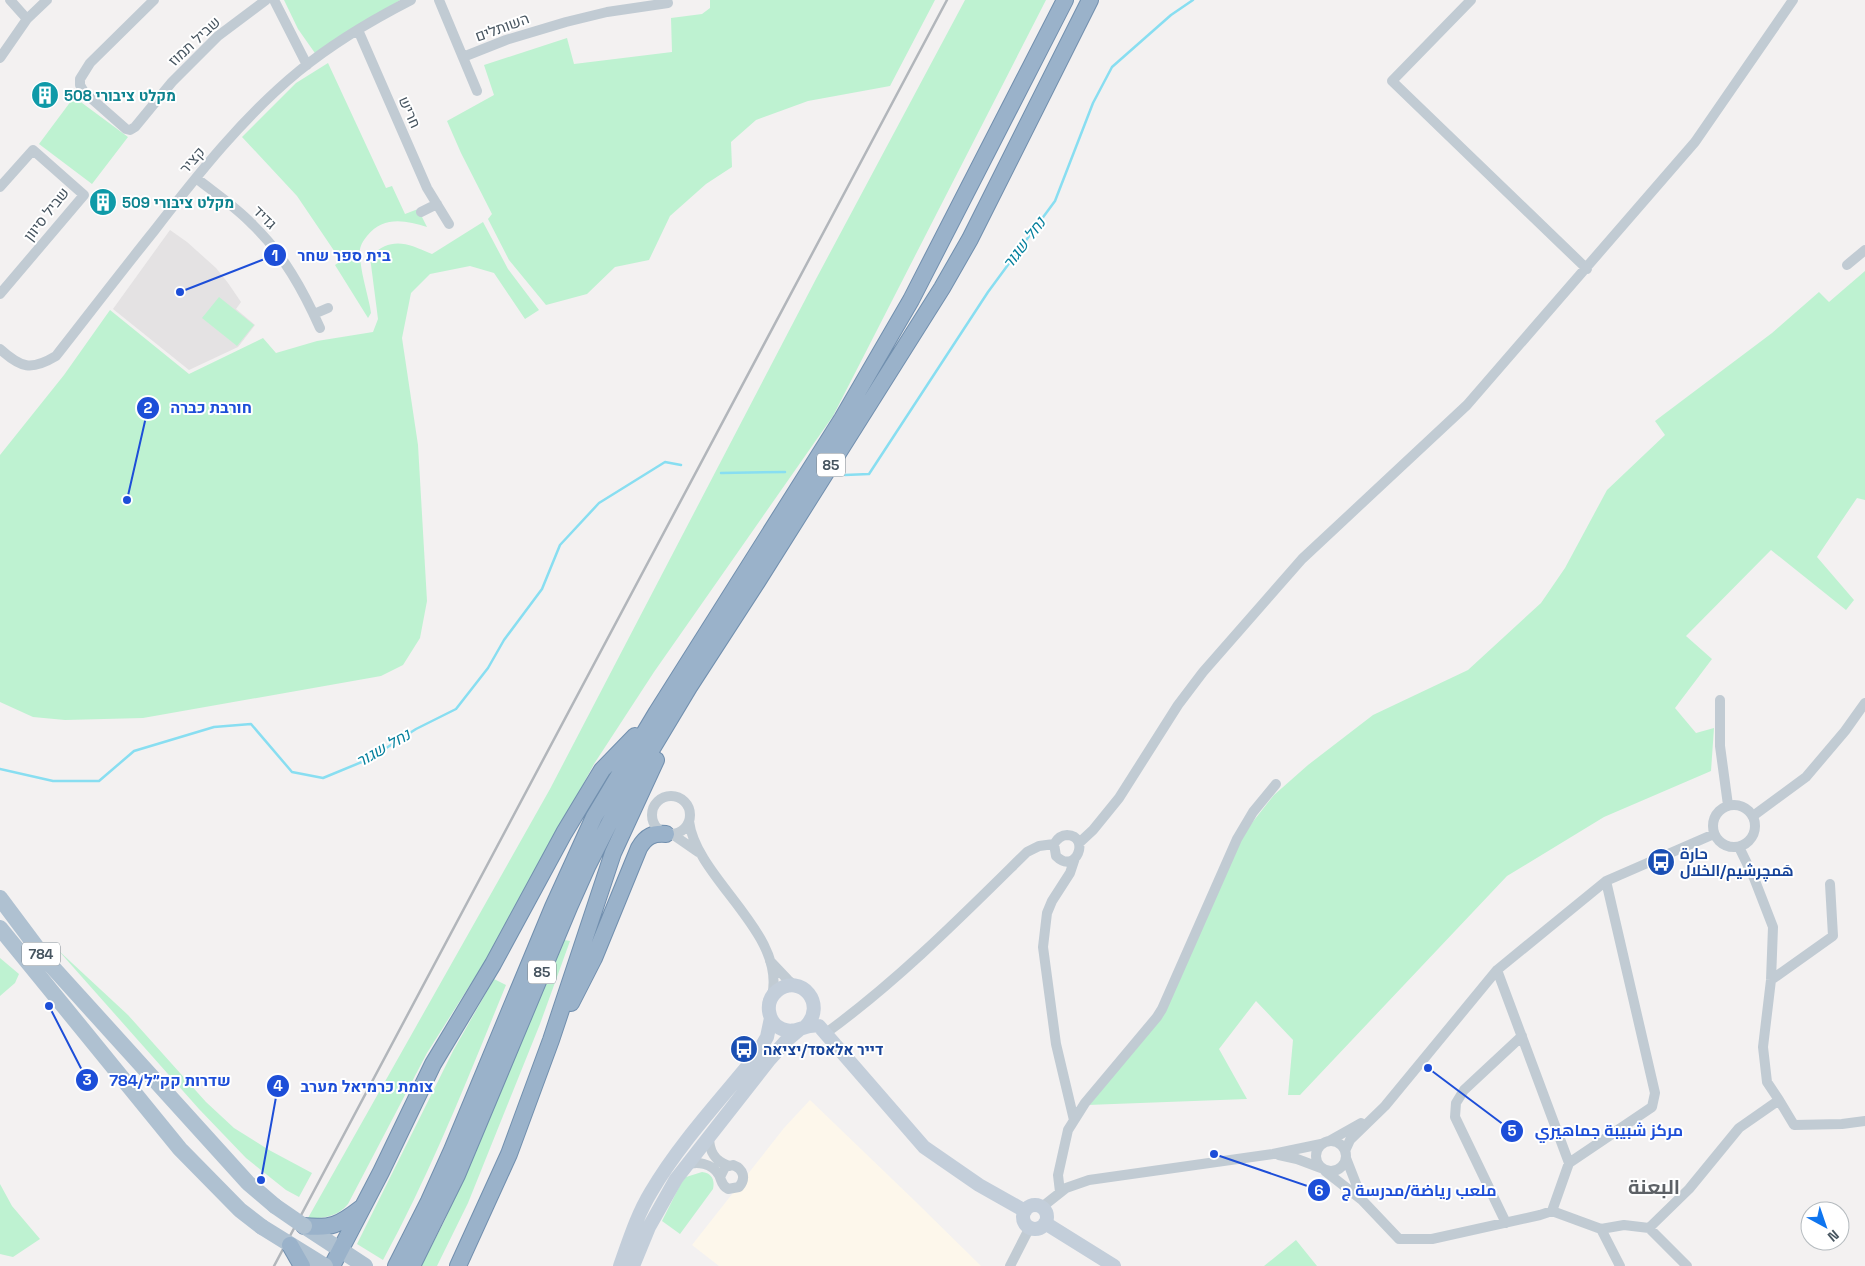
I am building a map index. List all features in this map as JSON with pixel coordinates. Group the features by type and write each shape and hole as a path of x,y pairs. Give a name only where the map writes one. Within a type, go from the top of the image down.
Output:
{"highway":[{"name":"85","path":"396,1266 452,1150 553,907 594,817 657,712 842,419 911,300 1065,0"},
{"name":"85","path":"412,1266 457,1175 587,867 620,802 689,687 942,288 970,239 1090,0"},
{"path":"458,1266 509,1154 551,1040 613,853 689,687"},
{"path":"332,1266 381,1172 433,1064 493,964 582,803 602,770 657,712"},
{"path":"551,1040 584,979 643,841 652,834 669,834"},
{"path":"304,1226 324,1228 332,1226 347,1219 363,1207"},
{"path":"463,1266 474,1232"},
{"path":"290,1244 302,1266"}],"main road":[{"name":"784","path":"0,898 47,961 86,1006 248,1183 275,1206 365,1266"},
{"name":"784","path":"0,928 180,1149 233,1203 262,1227 325,1266"},
{"path":"0,943 22,957"},
{"path":"620,1266 632,1231 650,1194 673,1160 756,1056 767,1037 771,1018 769,1007 772,996 780,988 795,986 808,992 814,1006 830,1030 892,1110 924,1147 979,1185 1025,1211"},
{"path":"633,1266 655,1213 686,1165 775,1053 793,1034 812,1019 814,1006"},
{"path":"771,1018 782,1029 794,1031 815,1025 830,1030"},
{"path":"1034,1205 1042,1207 1047,1213 1045,1223 1040,1228 1030,1227 1024,1220 1025,1211 1034,1205"},
{"path":"1045,1223 1114,1266"}],"street":[{"path":"10,0 27,19"},
{"path":"0,58 27,19 47,0"},
{"name":"שביל תמוז","path":"154,0 90,63 80,79 80,85 84,92 126,129 130,130 135,128 172,82 218,36 266,0"},
{"path":"274,0 307,65"},
{"name":"קציר","path":"0,349 13,361 23,366 36,366 56,356 196,178 274,93 307,65 358,30 412,0"},
{"name":"השותלים","path":"439,0 476,91"},
{"name":"השותלים","path":"462,57 513,38 559,24 607,12 668,3 667,0"},
{"path":"1471,0 1392,81 1587,269"},
{"path":"1078,842 1093,830 1119,798 1178,705 1203,672 1302,559 1467,404 1587,269 1695,142 1793,0"},
{"name":"חריש","path":"358,30 427,188 449,224"},
{"name":"שביל סיוון","path":"0,187 33,150 84,195 0,294"},
{"name":"גדיד","path":"196,178 254,225 270,244 300,286 320,328"},
{"path":"421,212 437,204"},
{"path":"1847,265 1865,250"},
{"path":"314,314 328,308"},
{"path":"1720,700 1720,746 1728,805"},
{"path":"1753,816 1806,777 1845,731 1865,703"},
{"path":"1060,1192 1058,1175 1068,1130 1085,1103 1162,1009 1237,838 1253,812 1276,784"},
{"path":"669,834 684,829 688,821 689,812 684,801 672,796 661,799 653,808 652,821 660,831 692,847 704,858"},
{"path":"1728,805 1743,806 1753,816 1755,822 1754,835 1739,847 1726,846 1714,834 1713,820 1716,813 1728,805"},
{"path":"688,821 691,832 704,858 764,945 770,961 774,983 772,996"},
{"path":"1273,1154 1298,1159 1323,1169 1338,1169 1344,1163 1350,1140 1385,1106 1497,970 1606,881 1714,834"},
{"path":"830,1030 928,948 1027,852 1039,846 1054,844 1060,838 1068,835 1072,836 1078,842 1080,851 1075,858 1070,873 1046,913 1043,947 1056,1044 1074,1120"},
{"path":"1054,844 1054,852 1059,859 1067,861 1075,858"},
{"path":"1739,847 1754,878 1773,926 1771,980 1763,1047 1767,1082 1794,1125 1842,1124 1865,1121"},
{"path":"1552,1211 1569,1163 1652,1107 1655,1093 1606,881"},
{"path":"1771,980 1833,936 1830,884"},
{"path":"770,961 795,986"},
{"path":"1497,970 1569,1163"},
{"path":"1506,1223 1455,1117 1456,1103 1464,1090 1522,1036"},
{"path":"1649,1228 1689,1190 1739,1128 1779,1100"},
{"path":"1385,1106 1355,1127 1325,1142 1318,1147 1315,1156 1318,1164 1323,1169 1362,1200 1399,1239 1432,1239 1552,1211 1601,1229 1624,1225 1649,1228 1687,1266"},
{"path":"686,1165 694,1162 706,1164 716,1171 722,1184 728,1189 736,1189 742,1184 743,1172 737,1166 729,1166 720,1162 709,1147 708,1136"},
{"path":"1042,1207 1066,1188 1089,1180 1273,1154 1325,1142 1337,1142 1345,1155 1362,1200"},
{"path":"720,1177 722,1170 729,1166"},
{"path":"1010,1266 1030,1227"},
{"path":"1601,1229 1620,1266"}],"shaded area":[{"path":"170,230 187,242 216,268 241,302 236,309 255,325 238,347 189,370 113,309"},
{"path":"810,1100 981,1266 719,1266 692,1245 784,1128"}],"green space":[{"path":"284,0 400,0 317,56 298,29"},
{"path":"710,0 935,0 890,86 808,101 756,120 731,142 732,167 706,184 670,216 649,260 615,267 587,294 546,305 509,260 488,219 492,214 447,121 494,95 484,65 567,38 574,64 672,52 671,18 702,14 710,8"},
{"path":"965,0 1046,0 833,416 654,672 594,764 506,928 427,1053 348,1204 330,1216 308,1218 550,789 816,279"},
{"path":"328,63 386,188 392,186 405,214 418,209 427,227 395,221 380,225 364,240 360,251 360,260 371,313 368,318 335,265 341,261 297,196 242,137 296,83"},
{"path":"74,97 128,137 92,184 39,144"},
{"path":"483,222 508,269 539,310 525,319 494,273 470,266 430,274 411,293 402,338 418,445 427,601 420,638 403,665 381,676 143,718 65,720 33,717 0,702 0,455 64,375 110,310 189,374 263,338 276,353 317,341 373,332 378,319 370,257 378,250 392,244 415,247 432,254"},
{"path":"1865,271 1865,500 1857,498 1817,557 1854,600 1846,610 1771,550 1686,636 1712,659 1675,708 1696,733 1714,728 1711,771 1604,817 1507,876 1300,1095 1288,1095 1293,1040 1256,1001 1219,1049 1247,1099 1087,1105 1167,998 1240,838 1274,795 1308,765 1373,715 1468,670 1541,603 1565,568 1607,490 1665,435 1655,421 1772,333 1819,292 1829,302"},
{"path":"219,297 254,325 237,346 202,318"},
{"path":"559,939 570,941 540,1024 468,1203 437,1266 421,1266 445,1220 536,1002"},
{"path":"58,950 128,1015 206,1102 234,1128 269,1150 312,1173 299,1197 286,1190 246,1158 199,1109"},
{"path":"0,958 19,974 15,983 0,996"},
{"path":"494,979 506,985 433,1159 383,1260 357,1244 453,1051"},
{"path":"702,1172 712,1177 713,1189 680,1234 662,1221 681,1183 686,1177"},
{"path":"0,1184 12,1206 40,1239 13,1257 0,1254"},
{"path":"1296,1240 1317,1266 1264,1266"}],"waterway":[{"name":"נחל שגור","path":"845,475 869,474 988,292 1055,201 1093,103 1112,67 1171,15 1193,0"},
{"name":"נחל שגור","path":"0,769 53,781 99,781 134,751 214,727 251,724 292,772 323,778 369,759 416,729 456,709 488,668 504,640 542,589 560,545 599,503 665,462 681,465"},
{"name":"נחל שגור","path":"721,473 785,472"}],"railway":[{"path":"274,1266 947,0"}],"place":[{"name":"מקלט ציבורי 508","path":"45,95"},
{"name":"מקלט ציבורי 509","path":"103,202"},
{"name":"בית ספר שחר","path":"180,292"},
{"name":"חורבת כברה","path":"127,500"},
{"name":"حارة هَمچرشيم/الخلال","path":"1661,862"},
{"name":"784/שדרות קק״ל","path":"49,1006"},
{"name":"דייר אלאסד/יציאה","path":"744,1049"},
{"name":"مركز شبيبة جماهيري","path":"1428,1068"},
{"name":"ملعب رياضة/مدرسة ج","path":"1214,1154"},
{"name":"צומת כרמיאל מערב","path":"261,1180"}],"district":[{"name":"البعنة","path":"1654,1187"}]}
